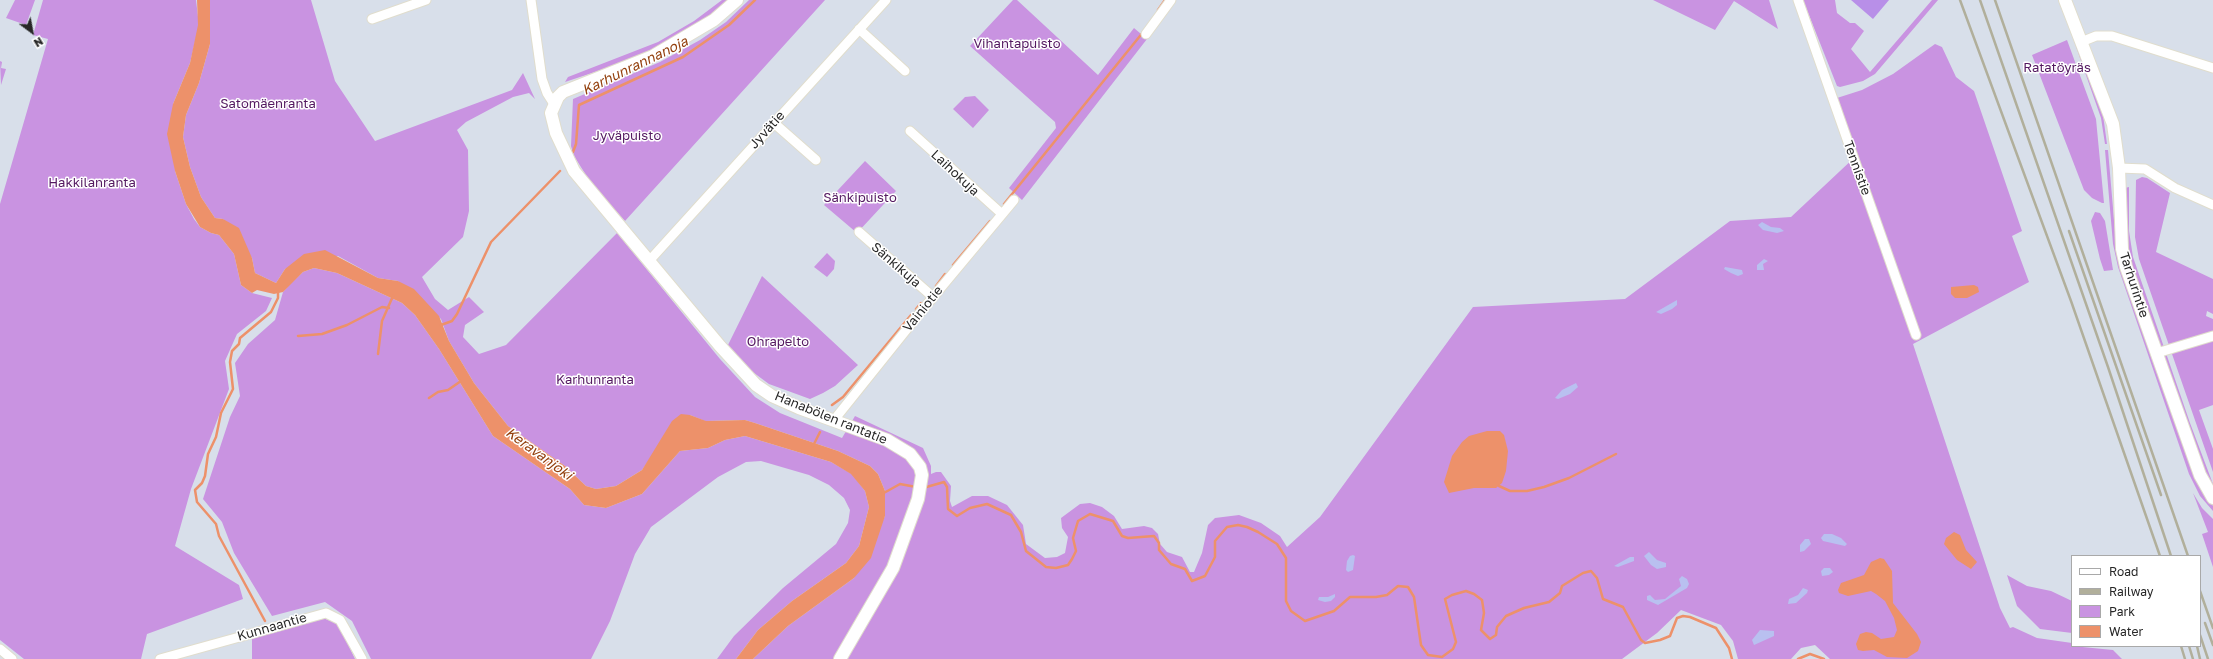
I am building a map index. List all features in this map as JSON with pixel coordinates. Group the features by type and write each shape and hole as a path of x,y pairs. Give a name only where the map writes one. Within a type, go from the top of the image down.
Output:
{"street":[{"path":"372,19 426,0"},
{"path":"531,0 542,79 547,94 554,104 563,92 653,56 684,40 714,20 737,0"},
{"name":"Jyvätie","path":"649,261 858,29 886,0"},
{"path":"1146,34 1171,0"},
{"name":"Tennistie","path":"1798,0 1916,335"},
{"name":"Tarhurintie","path":"2065,0 2113,124 2119,168 2122,249 2200,475 2213,498"},
{"path":"858,29 905,71"},
{"path":"2081,42 2096,36 2112,36 2213,68"},
{"name":"Hanabölen rantatie","path":"554,104 551,114 556,133 574,171 730,357 756,385 772,396 799,408 834,420 902,448 917,461 921,471 918,499 893,568 840,659"},
{"path":"774,123 816,160"},
{"name":"Laihokuja","path":"910,131 1002,214"},
{"path":"2119,168 2145,169 2175,188 2213,205"},
{"name":"Vainiotie","path":"834,420 933,297 1014,200"},
{"name":"Sänkikuja","path":"859,232 933,297"},
{"path":"2157,353 2213,336"},
{"name":"Kunnaantie","path":"160,659 326,612 340,620 362,659"},
{"path":"0,649 12,659"}],"green space":[{"path":"15,0 35,0 26,25 6,18"},
{"name":"Hakkilanranta","path":"43,0 196,0 199,25 190,63 173,104 175,171 186,204 194,219 200,227 211,233 219,235 234,254 241,285 252,293 272,298 266,311 237,334 225,361 229,389 191,489 175,546 239,585 243,599 147,634 141,659 24,659 0,640 0,204 48,39 33,35"},
{"path":"210,0 311,0 335,81 375,141 512,90 523,73 535,99 529,93 513,97 466,122 457,130 468,150 469,211 463,237 422,277 435,299 448,310 469,297 484,312 465,325 463,337 479,354 506,345 617,233 720,359 755,397 780,413 842,438 855,416 923,448 931,466 931,474 941,472 951,486 950,501 952,507 972,496 988,496 1007,505 1023,525 1026,544 1045,558 1057,557 1065,553 1068,537 1062,528 1061,518 1080,504 1090,503 1102,507 1114,516 1122,529 1144,526 1152,528 1158,534 1160,544 1167,552 1182,557 1190,572 1194,572 1202,553 1208,525 1215,518 1239,515 1261,523 1280,536 1287,547 1320,517 1473,307 1625,299 1730,221 1791,217 1856,156 1837,98 1862,90 1893,74 1935,44 1942,47 1956,77 1974,91 2022,231 2012,236 2029,282 1913,344 2000,608 2010,628 2013,627 2037,638 2071,643 2071,647 2113,650 2122,659 1830,659 1815,645 1801,648 1791,659 1738,659 1733,641 1721,625 1681,610 1657,633 1622,659 753,659 788,626 854,578 885,516 885,491 878,474 870,466 838,451 755,423 745,420 705,421 690,415 652,456 642,470 616,486 596,489 586,486 565,466 508,426 474,383 449,341 441,319 398,281 378,278 338,256 285,269 276,283 255,273 252,258 223,219 215,218 201,197 190,167 183,137 186,115 199,83 210,44"},
{"path":"722,0 729,0 703,22 677,39 631,60 565,82 568,77 658,42 694,21"},
{"name":"Jyväpuisto","path":"749,0 825,0 625,221 591,183 574,156 571,146 573,99 660,62 700,40 726,22"},
{"name":"Vihantapuisto","path":"1013,0 1017,0 1098,75 1134,28 1147,39 1022,200 1009,188 1056,128 1055,122 970,46"},
{"path":"1653,0 1769,0 1778,29 1734,1 1715,30"},
{"path":"1803,0 1835,0 1837,13 1850,23 1855,23 1864,31 1851,49 1870,72 1932,0 1938,0 1875,74 1863,81 1840,87 1837,86"},
{"name":"Ratatöyräs","path":"2067,40 2096,119 2104,203 2092,198 2084,190 2032,55"},
{"path":"2076,40 2103,115 2107,144 2105,144 2101,118 2074,41"},
{"path":"0,61 2,62 1,68 6,69 1,85"},
{"path":"975,96 989,110 973,128 953,109 965,97"},
{"path":"2105,150 2108,150 2116,243 2158,374 2194,476 2203,493 2213,506 2213,511 2200,496 2189,474 2118,267 2113,244"},
{"name":"Sänkipuisto","path":"865,161 896,191 857,233 824,205"},
{"path":"2142,177 2147,178 2170,193 2156,252 2213,279 2213,314 2207,311 2206,316 2213,319 2213,405 2199,410 2213,449 2213,472 2139,259 2135,237 2136,180"},
{"path":"2129,187 2129,231 2133,257 2190,423 2213,484 2213,491 2205,478 2130,263 2126,241 2125,188"},
{"path":"2095,212 2100,213 2105,221 2113,270 2104,271 2100,259 2091,221"},
{"path":"827,253 835,261 834,269 827,277 814,267"},
{"path":"314,268 337,273 402,303 415,315 439,349 493,436 570,489 584,505 606,508 642,494 680,451 708,448 725,440 745,436 831,462 852,474 865,491 869,507 859,546 846,563 792,601 758,630 736,659 717,659 734,636 783,588 836,544 848,523 850,510 844,498 829,485 809,475 761,461 746,462 718,477 651,527 635,554 610,621 591,659 371,659 352,621 325,602 272,616 234,553 222,522 203,499 230,417 240,396 235,363 248,344 275,320 283,292 303,272"},
{"name":"Ohrapelto","path":"762,276 858,365 835,386 810,399 769,384 750,370 728,345"},
{"path":"2193,493 2202,508 2213,519 2213,567 2202,534 2208,532"},
{"path":"2007,575 2027,586 2051,591 2071,601 2071,633 2040,629 2017,606"},
{"path":"321,617 338,624 355,659 252,659 252,639"}],"sand":[{"path":"1762,222 1771,227 1780,228 1784,231 1777,233 1763,230 1758,225"},
{"path":"1764,259 1768,261 1763,264 1764,270 1757,270 1757,265"},
{"path":"1725,267 1742,270 1743,274 1738,276 1724,269"},
{"path":"1677,300 1677,305 1672,309 1661,314 1656,312"},
{"path":"1576,383 1578,387 1570,394 1558,399 1555,398 1562,390"},
{"path":"1824,534 1832,534 1841,538 1847,544 1845,546 1823,541 1821,538"},
{"path":"1805,539 1809,539 1811,544 1804,551 1800,552 1800,545"},
{"path":"1649,552 1657,560 1666,563 1666,567 1657,569 1651,565 1644,556"},
{"path":"1350,556 1355,556 1353,570 1348,572 1346,570 1347,561"},
{"path":"1630,557 1634,557 1634,561 1618,567 1614,566"},
{"path":"1824,568 1830,568 1833,572 1829,575 1822,576 1821,571"},
{"path":"1682,576 1687,579 1689,584 1687,588 1658,605 1647,600 1647,596 1650,595 1655,600 1665,599 1681,586 1679,579"},
{"path":"1803,588 1808,590 1807,593 1796,603 1788,604 1789,599 1798,595"},
{"path":"1335,594 1335,597 1331,601 1325,602 1318,600 1319,597 1328,597"},
{"path":"1760,630 1774,631 1774,636 1754,645 1752,640"}],"shaded area":[{"path":"1851,0 1889,0 1873,19"}],"water":[{"name":"Keravanjoki","path":"197,0 210,0 210,44 199,83 186,115 183,137 190,167 201,197 215,218 223,219 239,228 252,258 255,273 276,283 285,269 304,254 325,250 378,278 398,281 414,289 439,316 449,341 474,383 508,426 565,466 586,486 596,489 616,486 642,470 672,421 681,414 690,415 706,421 745,420 838,451 870,466 878,474 885,491 885,516 871,558 854,578 788,626 753,659 736,659 758,630 792,601 846,563 859,546 869,507 865,491 851,474 831,462 745,436 725,440 708,448 680,451 642,494 606,508 584,505 570,489 493,436 439,349 415,315 402,303 337,273 314,268 303,272 283,292 274,294 257,290 252,293 241,285 234,254 219,235 211,233 200,227 186,204 175,171 167,134 173,104 190,63 198,25"},
{"path":"1974,285 1978,287 1979,292 1967,298 1955,298 1951,294 1951,287"},
{"path":"1487,431 1500,431 1504,435 1508,451 1506,471 1502,483 1496,488 1474,488 1449,493 1444,482 1452,456 1462,442 1469,436"},
{"path":"1954,532 1960,535 1966,550 1977,562 1971,569 1957,560 1944,544 1946,538"},
{"path":"1880,558 1884,559 1892,571 1893,603 1917,634 1921,642 1918,651 1907,658 1887,657 1874,650 1858,650 1856,644 1860,634 1866,632 1872,633 1881,639 1894,637 1897,630 1894,618 1885,601 1871,591 1848,596 1839,593 1838,590 1841,583 1864,575 1871,562"}],"waterway":[{"name":"Karhunrannanoja","path":"573,152 576,144 579,105 683,57 729,25 755,0"},
{"path":"1158,10 1165,0"},
{"path":"1004,204 1144,31"},
{"name":"Karhunrannanoja","path":"441,325 452,321 457,314 491,242 560,171"},
{"path":"953,265 990,221"},
{"path":"936,286 945,274"},
{"path":"265,621 219,536 216,524 197,502 195,490 202,483 205,476 208,454 216,437 221,413 233,389 230,362 232,351 239,344 240,338 271,312 278,298 278,292"},
{"path":"378,354 382,321 393,296"},
{"path":"916,309 921,303"},
{"path":"298,336 322,334 347,325 382,307 389,308"},
{"path":"832,405 843,397 911,315"},
{"path":"429,398 438,392 448,390 461,381"},
{"path":"813,446 820,432"},
{"path":"1499,486 1510,491 1527,491 1544,487 1569,478 1616,454"},
{"path":"923,488 944,482 947,487 948,509 957,516 970,508 987,504 1011,515 1021,532 1026,551 1046,567 1056,568 1068,565 1076,551 1073,538 1078,521 1090,514 1113,521 1122,536 1128,538 1154,536 1159,543 1159,550 1171,564 1185,569 1192,581 1205,576 1215,557 1215,541 1227,527 1238,525 1247,527 1277,544 1286,558 1286,601 1291,611 1305,621 1334,611 1350,597 1376,597 1387,595 1398,586 1408,587 1414,597 1421,645 1428,655 1442,657 1453,649 1456,642 1445,599 1452,595 1466,591 1474,594 1482,600 1484,613 1481,630 1490,639 1496,635 1497,627 1506,616 1524,608 1549,602 1560,593 1562,586 1583,573 1591,571 1597,578 1603,599 1623,607 1641,640 1645,643 1670,636 1677,618 1683,616 1690,617 1716,628 1729,648 1732,659"},
{"path":"882,494 900,484 916,487"},
{"path":"1798,659 1810,654 1824,659"}],"railway":[{"path":"1960,0 2071,301 2160,555"},
{"path":"1980,0 2108,367 2171,555"},
{"path":"1995,0 2188,555"},
{"path":"2069,231 2161,495"},
{"path":"2201,594 2213,628"},
{"path":"2205,623 2213,645"},
{"path":"2201,638 2208,659"},
{"path":"2181,647 2185,659"},
{"path":"2189,647 2193,659"},
{"path":"2197,647 2200,659"}],"park label":[{"name":"Satomäenranta","path":"268,104"},
{"name":"Karhunranta","path":"595,380"}]}
